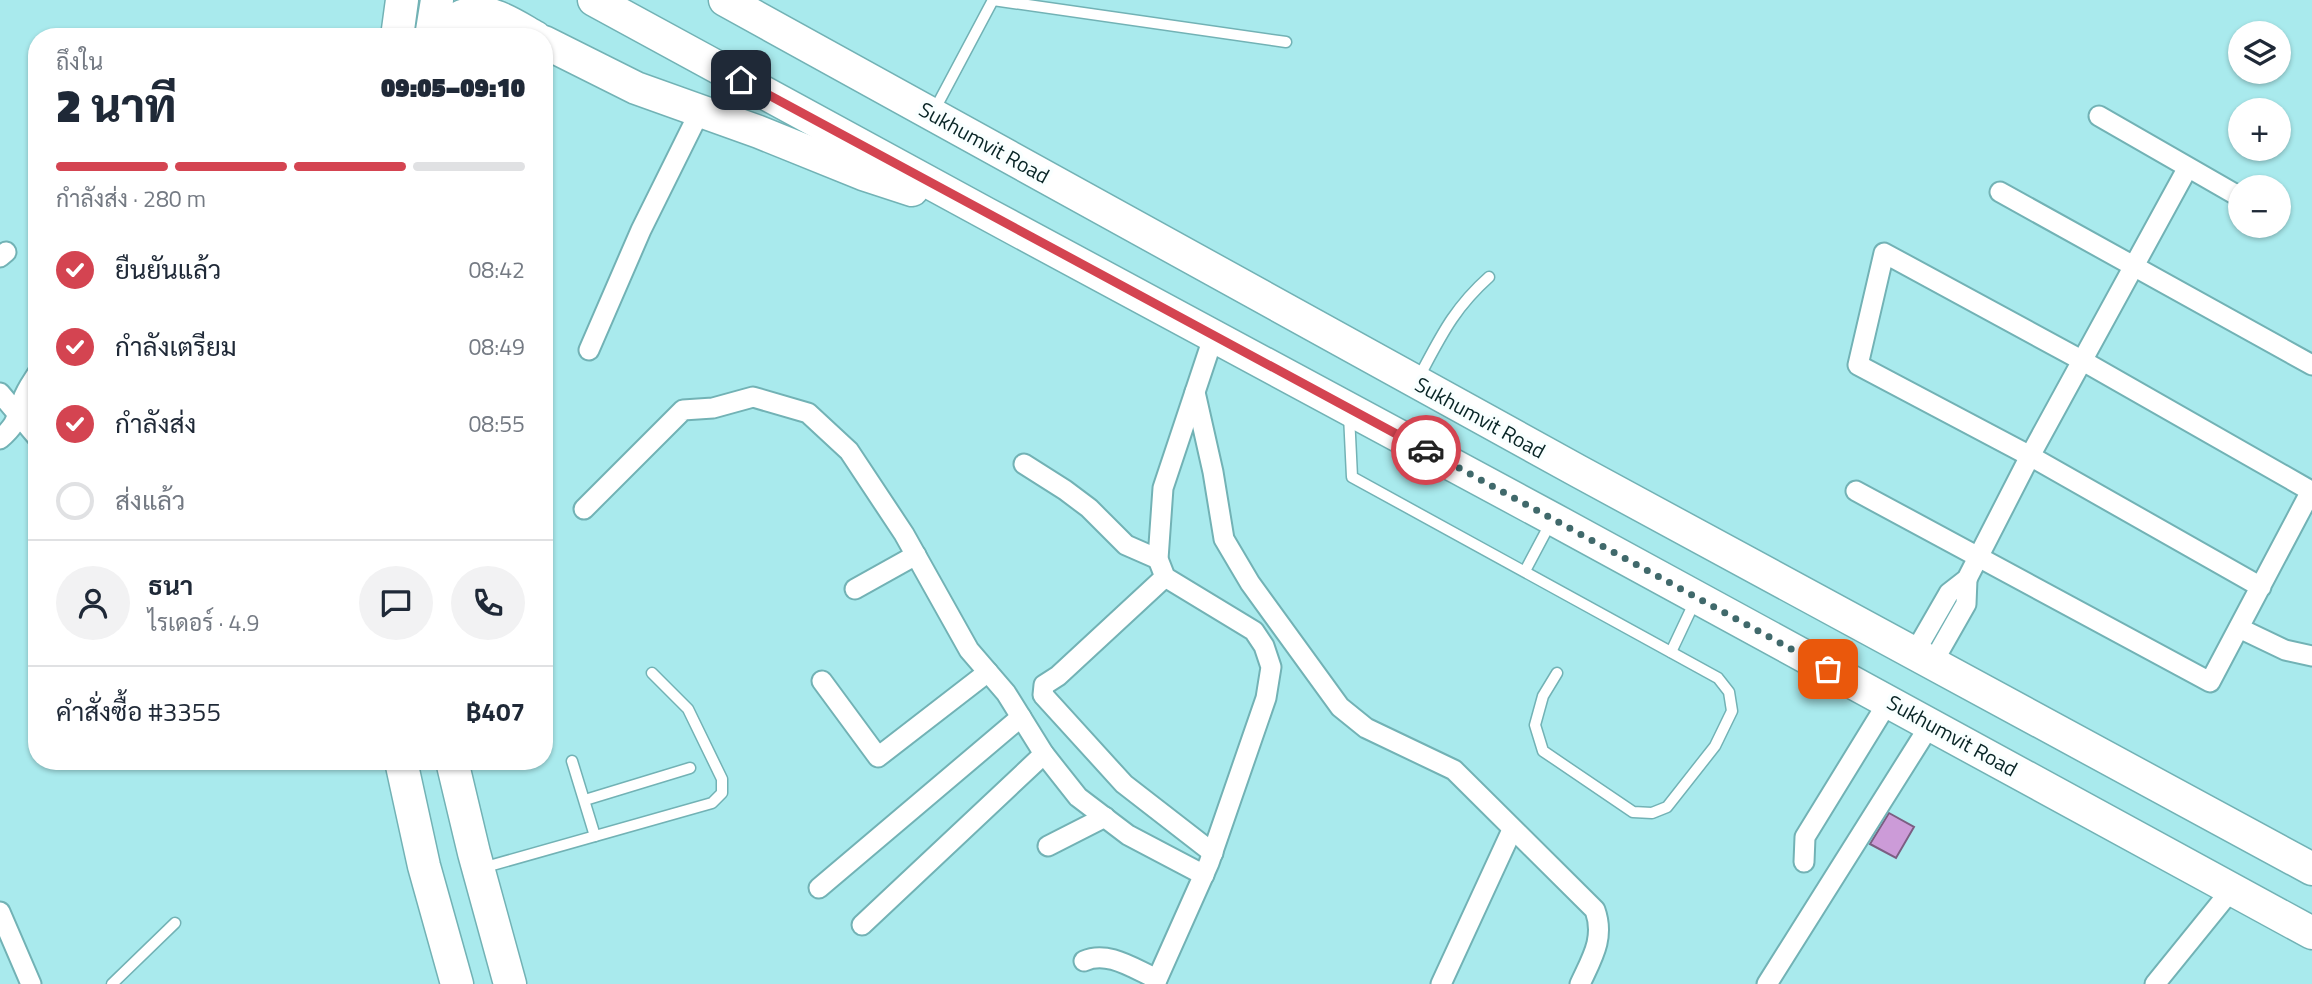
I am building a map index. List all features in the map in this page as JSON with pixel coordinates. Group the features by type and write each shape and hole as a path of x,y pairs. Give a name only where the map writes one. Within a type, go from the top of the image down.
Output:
{"main road":[{"path":"391,0 396,28"},
{"path":"398,28 402,0"},
{"path":"432,28 437,0"},
{"name":"Sukhumvit Road","path":"594,0 2312,933"},
{"name":"Sukhumvit Road","path":"725,0 1578,471 2312,869"},
{"path":"443,28 461,16 485,13 502,18 519,28"},
{"path":"553,47 636,89 759,132 863,174 987,214"},
{"path":"1553,519 1578,471"},
{"path":"403,770 424,866 457,984"},
{"path":"454,770 510,984"}],"street":[{"path":"589,349 641,230 700,111"},
{"path":"2099,116 2228,191"},
{"path":"1924,657 1949,593 1967,579 2188,169"},
{"path":"2000,192 2312,365"},
{"path":"1856,491 2210,682 2311,491 2083,361 1884,253 1858,365 2031,456 2260,587"},
{"path":"1213,853 1124,784 1043,695 1044,685 1058,676 1162,568 1163,488 1214,335"},
{"path":"0,439 11,429 18,417 28,390"},
{"path":"1195,392 1213,472 1224,539 1250,583 1340,707 1366,727 1454,771 1595,910 1600,924 1598,941 1580,984"},
{"path":"0,393 28,428"},
{"path":"584,509 682,410 713,408 753,397 808,413 849,451 916,555 969,650 1006,693 1044,754 1078,797 1128,835 1204,875"},
{"path":"1024,464 1089,508 1126,545 1254,631 1265,646 1271,667 1266,698 1213,853 1156,982 1109,958 1095,956 1084,961"},
{"path":"855,589 916,555"},
{"path":"2239,628 2285,650 2312,656"},
{"path":"822,681 878,757 988,672"},
{"path":"1804,862 1805,836 1888,702"},
{"path":"820,888 1021,717"},
{"path":"1767,984 1930,724"},
{"path":"862,925 1044,754"},
{"path":"1048,846 1105,817"},
{"path":"1441,984 1512,830"},
{"path":"2155,984 2232,889"},
{"path":"0,912 31,984"}],"lane":[{"path":"932,114 993,0 1286,42"},
{"path":"1416,382 1453,315 1466,297 1489,277"},
{"path":"1348,408 1352,477 1718,678 1729,692 1732,711 1714,746 1668,807 1652,813 1633,812 1543,751 1535,725 1544,696 1558,673"},
{"path":"1525,571 1553,519"},
{"path":"1671,652 1697,597"},
{"path":"478,869 712,803 722,793 722,779 688,709 652,673"},
{"path":"572,761 595,836"},
{"path":"585,800 690,768"},
{"path":"112,984 175,923"}],"building":[{"path":"1889,813 1914,827 1896,858 1870,844"}],"way so far":[{"path":"1426,450 1828,669"}],"route":[{"path":"741,80 1426,450"}]}
